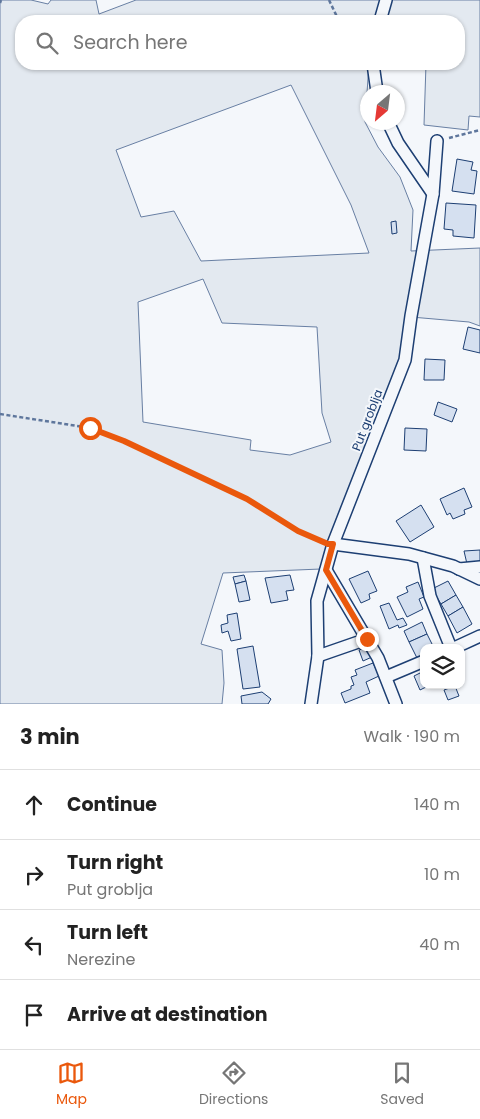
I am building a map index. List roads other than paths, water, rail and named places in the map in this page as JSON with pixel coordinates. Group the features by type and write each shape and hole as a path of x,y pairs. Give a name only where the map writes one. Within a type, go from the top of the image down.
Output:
{"street":[{"path":"382,15 386,0"},
{"path":"374,70 376,85"},
{"path":"392,130 398,143 434,194"},
{"name":"Put groblja","path":"311,704 318,656 317,601 333,544 405,360 411,316 434,194 437,141"},
{"path":"333,544 409,554 458,569 480,579"},
{"path":"423,558 430,596 451,644"},
{"path":"458,569 480,567"},
{"path":"326,570 378,658 396,704"},
{"path":"462,644 480,636"},
{"path":"318,656 367,639"},
{"path":"386,677 420,663"}]}
